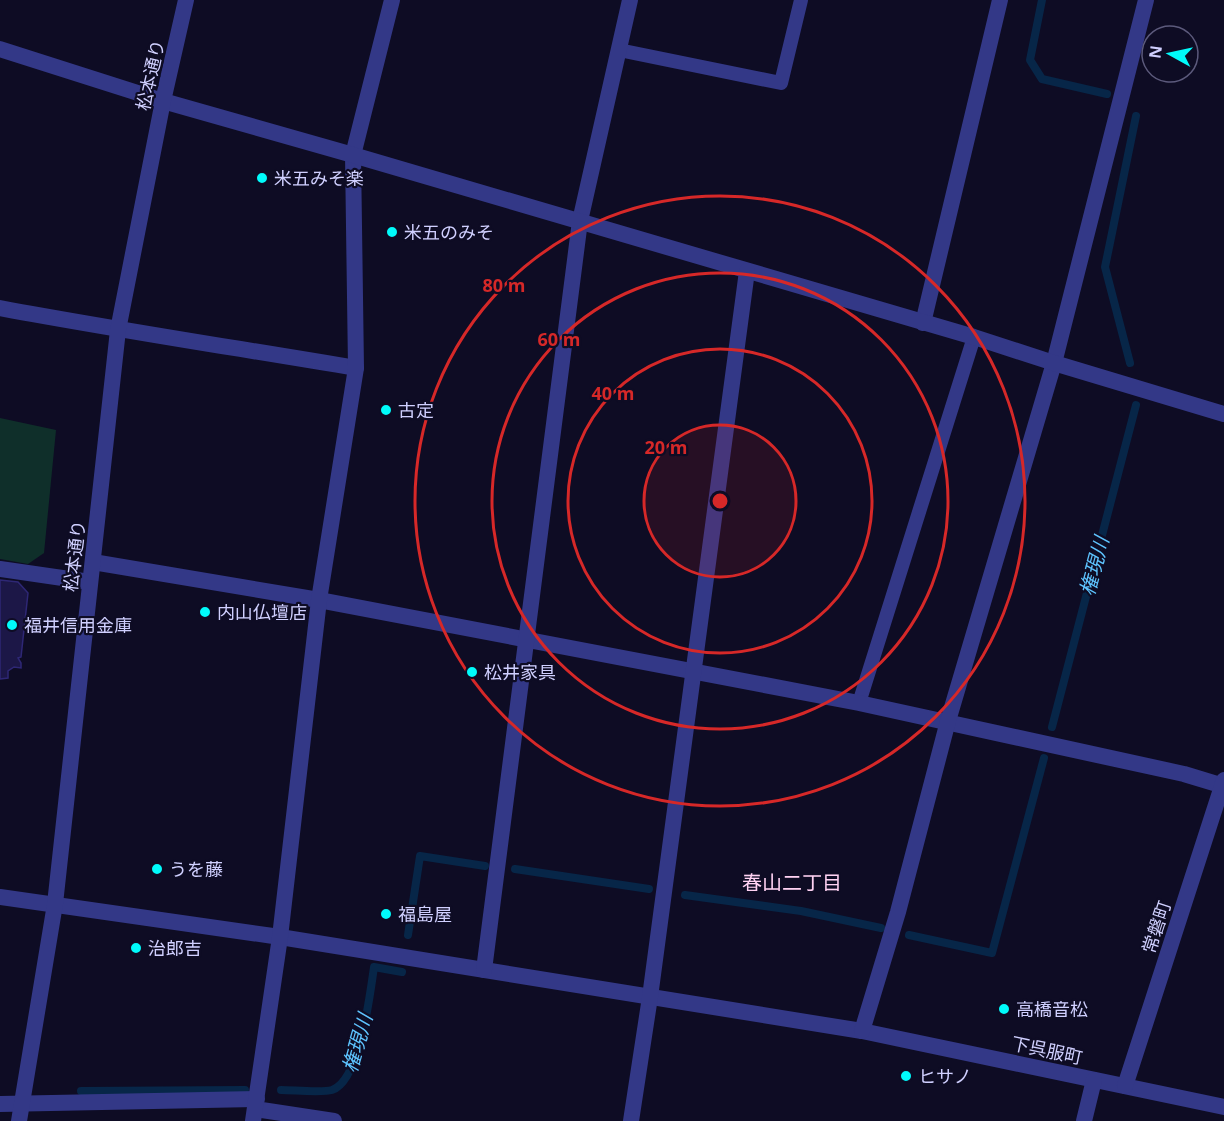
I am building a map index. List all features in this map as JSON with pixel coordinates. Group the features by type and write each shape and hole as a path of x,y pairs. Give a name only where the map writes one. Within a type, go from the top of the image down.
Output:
{"street":[{"name":"松本通り","path":"19,1121 55,904 118,330 163,101 186,0"},
{"path":"255,1110 280,937 319,600 356,368 354,155 392,0"},
{"path":"484,970 580,221 630,0"},
{"path":"924,323 1000,0"},
{"path":"862,1031 898,912 948,721 1054,363 1146,0"},
{"path":"0,49 163,101 974,337 1224,414"},
{"path":"631,1121 650,997 747,272"},
{"path":"0,308 118,330 356,368"},
{"path":"93,562 319,600 859,703 1223,784"},
{"path":"0,569 90,582"},
{"name":"常磐町","path":"1125,1086 1223,784"},
{"name":"下呉服町","path":"0,897 280,937 862,1031 1224,1107"},
{"path":"1084,1121 1094,1080"},
{"path":"0,1104 22,1102 255,1110 334,1121"}],"lane":[{"path":"618,50 781,83 801,0"},
{"path":"859,703 974,337"}],"green space":[{"path":"0,418 56,430 44,553 28,564 0,559"}],"building":[{"name":"福井信用金庫","path":"0,580 18,582 28,593 21,657 18,658 21,668 14,667 8,671 8,678 0,679"}],"waterway":[{"path":"1042,0 1030,60 1042,79 1107,94"},
{"name":"権現川","path":"1130,363 1105,267 1136,116"},
{"name":"権現川","path":"1052,727 1136,405"},
{"name":"権現川","path":"909,935 992,953 1044,758"},
{"name":"権現川","path":"408,935 420,856 485,866"},
{"name":"権現川","path":"515,869 649,889"},
{"name":"権現川","path":"685,895 801,911 881,928"},
{"name":"権現川","path":"281,1090 327,1091 342,1083 357,1054 374,967 402,972"},
{"name":"権現川","path":"81,1091 245,1090"}],"place":[{"name":"米五みそ楽","path":"262,178"},
{"name":"米五のみそ","path":"392,232"},
{"name":"古定","path":"386,410"},
{"name":"内山仏壇店","path":"205,612"},
{"name":"福井信用金庫","path":"12,625"},
{"name":"松井家具","path":"472,672"},
{"name":"うを藤","path":"157,869"},
{"name":"福島屋","path":"386,914"},
{"name":"治郎吉","path":"136,948"},
{"name":"高橋音松","path":"1004,1009"},
{"name":"ヒサノ","path":"906,1076"}],"district":[{"name":"春山二丁目","path":"792,882"}]}
